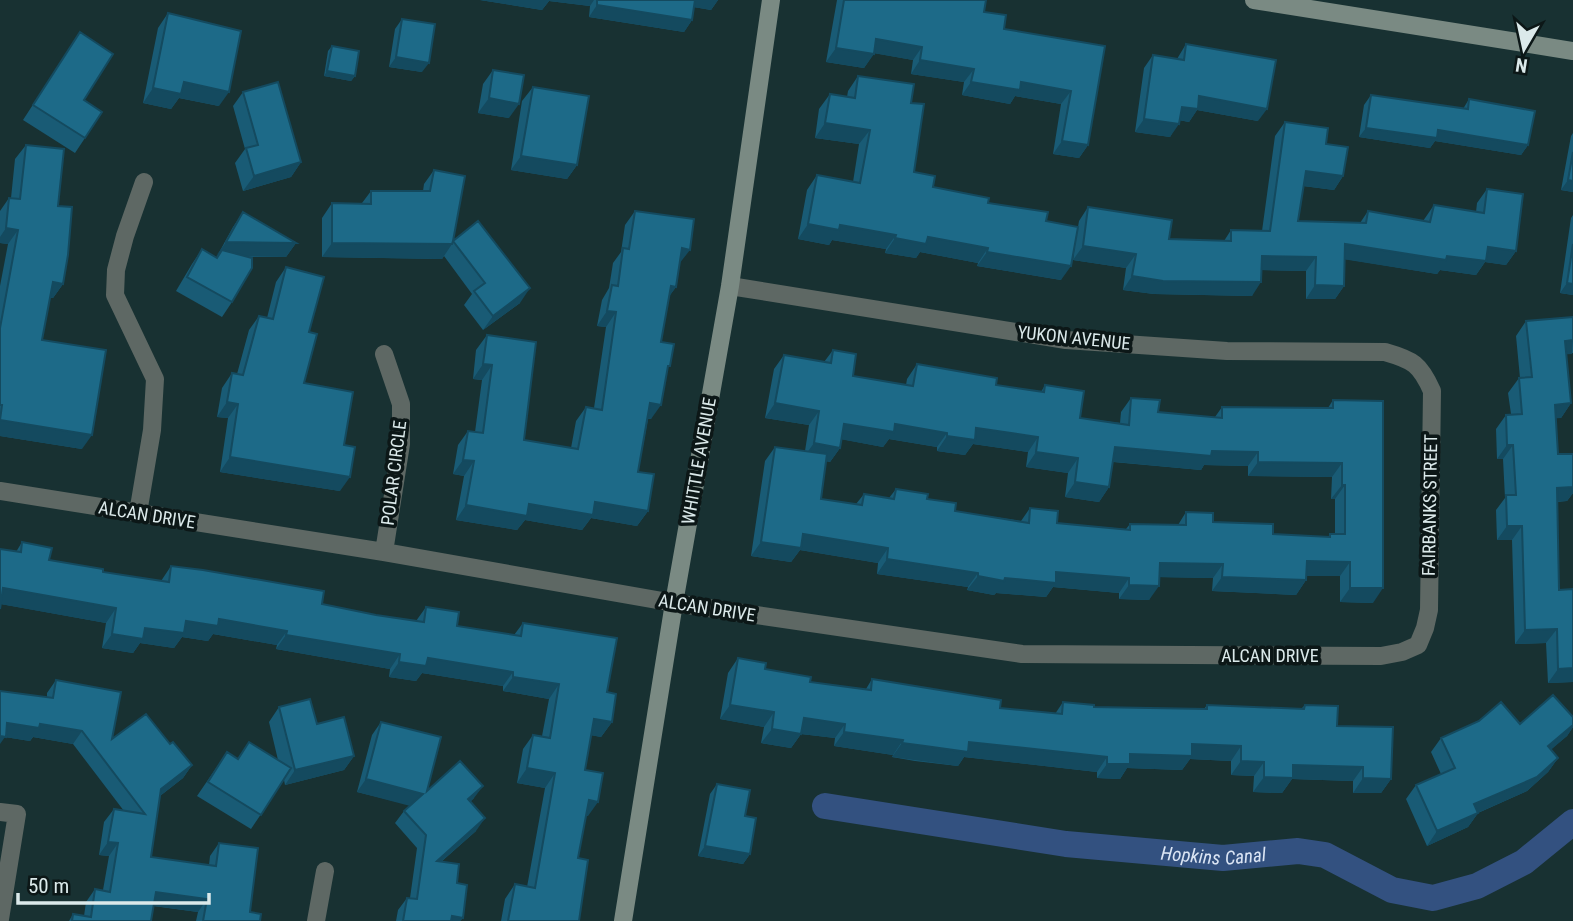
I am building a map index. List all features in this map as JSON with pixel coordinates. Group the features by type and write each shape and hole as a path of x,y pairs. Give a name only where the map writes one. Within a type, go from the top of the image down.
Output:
{"street":[{"name":"WHITTLE AVENUE","path":"623,921 674,603 730,286 771,0"},
{"path":"1254,0 1573,51"},
{"path":"138,513 152,430 155,379 115,295 116,270 144,182"},
{"name":"YUKON AVENUE","path":"730,286 1066,340 1227,351 1385,352 1419,366"},
{"name":"POLAR CIRCLE","path":"384,354 401,404 401,444 384,552"},
{"name":"FAIRBANKS STREET","path":"1418,645 1429,610 1432,391 1419,366"},
{"name":"ALCAN DRIVE","path":"0,491 384,552 674,603 931,643 1022,654 1381,656 1402,652 1418,645"},
{"path":"0,812 17,814 0,919"},
{"path":"316,921 325,871"}],"building":[{"path":"597,0 695,0 692,20 597,5"},
{"path":"844,0 986,0 984,12 1006,15 1004,29 1105,46 1088,145 1062,141 1071,91 1021,82 1020,90 971,82 974,69 920,60 922,47 876,39 874,54 836,48"},
{"path":"168,13 241,31 229,92 184,82 181,94 153,88"},
{"path":"402,19 435,24 429,63 396,57"},
{"path":"80,32 113,54 84,100 102,112 85,138 33,105"},
{"path":"1186,44 1276,60 1267,109 1199,96 1198,109 1182,107 1179,124 1144,119 1153,55 1184,60"},
{"path":"332,46 359,51 355,76 327,71"},
{"path":"493,70 524,75 519,104 489,98"},
{"path":"858,76 914,84 911,103 924,104 914,172 935,176 933,187 989,198 988,203 1048,212 1046,221 1078,227 1071,266 987,252 988,248 928,237 926,244 895,238 896,235 840,225 839,230 808,224 817,175 860,183 870,130 825,123 830,94 855,98"},
{"path":"278,82 301,162 254,176 246,148 258,145 243,92"},
{"path":"533,87 589,96 577,165 521,156"},
{"path":"1371,95 1468,109 1469,99 1535,111 1528,145 1438,130 1437,138 1366,128"},
{"path":"1285,122 1328,128 1326,144 1348,147 1343,176 1306,171 1298,221 1366,223 1368,211 1430,222 1434,205 1484,213 1487,189 1523,194 1516,251 1488,247 1486,261 1447,256 1446,260 1345,244 1344,286 1315,285 1316,257 1262,256 1261,282 1163,281 1132,276 1136,254 1083,246 1088,207 1172,220 1169,239 1231,241 1231,230 1270,231"},
{"path":"26,145 64,149 58,206 72,207 68,255 63,284 53,282 42,340 106,350 92,435 0,420 0,328 18,230 6,228 9,198 20,199"},
{"path":"1573,152 1573,181 1568,180"},
{"path":"434,170 465,176 452,244 332,243 332,203 371,204 371,191 430,191"},
{"path":"635,211 694,219 690,250 682,248 676,287 671,286 661,342 674,344 670,366 661,405 650,403 638,472 654,474 648,511 595,502 593,515 529,504 527,516 466,505 474,461 463,460 468,431 483,433 492,365 483,364 487,335 536,342 524,440 578,449 586,407 602,410 616,312 607,311 612,285 618,286 623,248 629,249"},
{"path":"243,212 296,243 226,242"},
{"path":"478,221 530,288 493,316 474,291 485,283 453,241"},
{"path":"1573,244 1573,284 1567,283"},
{"path":"202,249 217,258 222,250 252,258 252,268 232,302 187,277"},
{"path":"286,267 324,277 309,332 317,334 304,383 353,392 344,445 355,447 350,477 230,457 238,404 227,402 232,373 243,375 259,316 273,319"},
{"path":"1573,317 1573,340 1565,341 1571,403 1555,405 1558,454 1573,454 1573,487 1557,488 1559,590 1573,589 1573,668 1558,669 1557,629 1525,630 1522,526 1507,526 1506,495 1516,495 1513,445 1507,445 1506,415 1522,414 1519,378 1532,377 1526,321"},
{"path":"833,350 856,354 853,376 913,386 917,364 997,378 996,385 1044,392 1045,385 1084,391 1080,418 1129,425 1131,398 1160,400 1158,412 1222,418 1222,407 1333,408 1333,400 1383,401 1383,588 1350,588 1350,562 1307,561 1306,580 1222,577 1223,564 1160,563 1159,586 1129,585 1129,578 1056,572 1056,583 1005,578 1004,581 978,576 978,573 887,559 888,548 803,534 801,548 761,542 775,447 827,454 821,499 862,505 864,494 894,499 896,489 928,494 927,499 956,503 955,511 1029,523 1030,508 1058,511 1057,523 1130,530 1130,524 1186,525 1186,512 1213,513 1213,522 1273,524 1273,534 1330,537 1330,534 1345,534 1342,463 1258,462 1258,452 1212,451 1211,456 1115,447 1109,487 1075,482 1078,458 1036,452 1038,437 976,428 975,440 895,424 894,432 844,424 840,448 814,443 819,411 775,403 784,355 831,363"},
{"path":"22,542 52,548 49,560 103,569 103,572 169,582 171,566 203,570 324,591 322,604 376,615 424,622 426,607 459,612 457,626 521,636 523,623 617,638 607,692 616,694 612,722 594,719 585,770 603,773 598,802 589,800 578,858 588,860 579,921 508,921 515,884 535,888 555,773 527,768 533,735 550,738 559,684 513,677 513,672 428,658 426,666 399,662 400,654 286,635 287,631 219,619 218,626 186,621 184,633 145,628 143,639 112,634 116,608 3,588 0,609 0,549 21,552"},
{"path":"738,658 766,663 765,669 811,677 810,682 871,690 872,679 1001,700 1000,708 1062,714 1063,702 1094,707 1207,709 1207,705 1304,709 1305,705 1338,706 1337,726 1393,727 1391,779 1363,778 1363,767 1293,765 1293,778 1264,777 1264,762 1241,761 1241,746 1192,744 1192,756 1130,754 1130,764 1107,764 1107,757 969,742 968,752 902,743 903,740 844,732 845,724 804,718 801,734 772,729 774,712 730,705"},
{"path":"56,680 121,692 112,739 146,714 170,744 173,742 192,765 161,789 151,857 216,866 219,843 258,848 250,912 261,914 260,921 203,921 207,899 156,892 151,921 72,921 73,914 91,917 95,889 110,892 118,843 108,842 114,809 145,814 82,731 40,724 39,728 7,723 6,737 0,736 0,691 53,698"},
{"path":"1553,695 1573,717 1573,725 1548,746 1558,758 1537,777 1474,804 1478,813 1437,831 1416,785 1455,768 1441,738 1479,721 1501,702 1520,724"},
{"path":"310,699 317,724 344,717 354,756 295,770 279,707"},
{"path":"381,722 441,737 427,791 460,761 483,786 468,799 485,818 437,861 459,864 457,883 467,885 463,918 452,916 451,921 403,921 407,898 417,899 426,835 404,811 423,794 366,779"},
{"path":"249,742 291,768 261,815 208,782 227,752 238,759"},
{"path":"717,784 750,790 745,816 756,818 750,854 705,846"}],"waterway":[{"name":"Hopkins Canal","path":"825,806 1066,844 1223,858 1298,851 1325,855 1392,890 1433,898 1477,886 1524,862 1573,822"}]}
